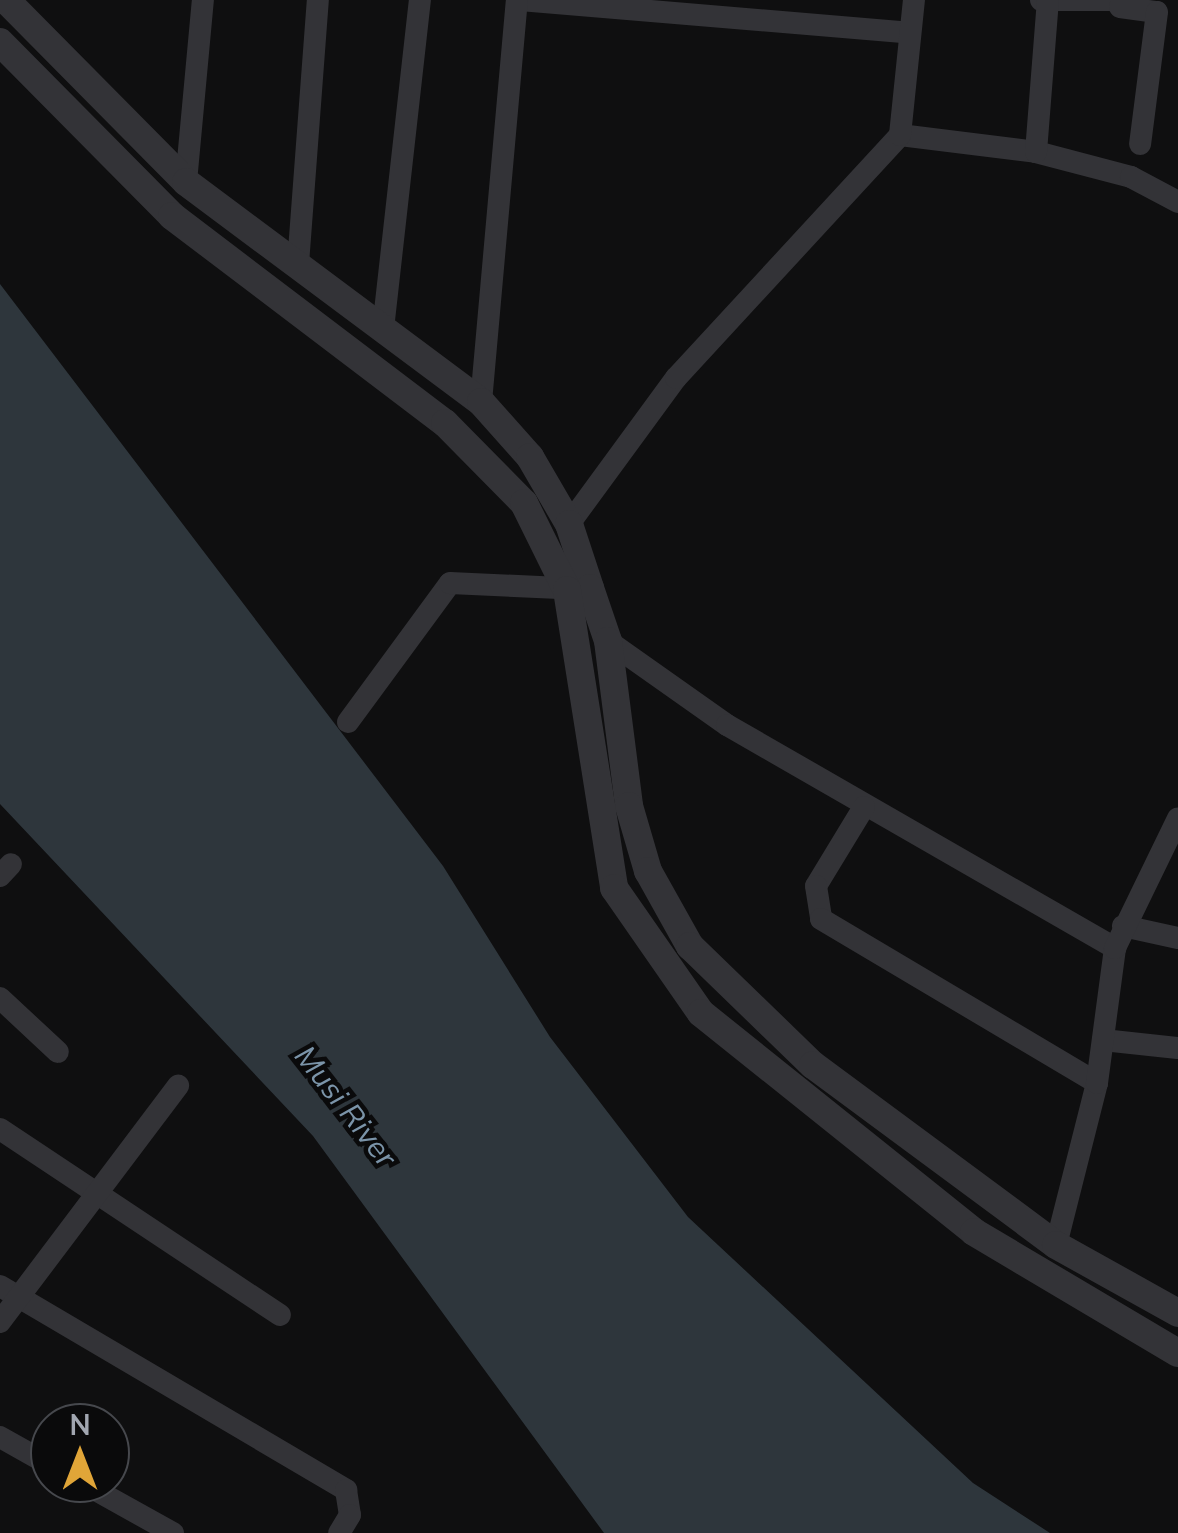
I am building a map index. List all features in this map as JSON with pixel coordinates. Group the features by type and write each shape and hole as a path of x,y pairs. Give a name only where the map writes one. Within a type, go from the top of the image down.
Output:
{"street":[{"path":"6,0 186,182 480,402 530,458 569,524 610,872 654,956 701,1013 928,1197 1178,1353"},
{"path":"186,182 203,0"},
{"path":"298,264 318,0"},
{"path":"383,329 420,0"},
{"path":"480,402 519,0 909,32"},
{"path":"569,524 676,378 900,135 914,0"},
{"path":"1036,152 1044,0 1120,3 1157,12 1140,144"},
{"path":"0,42 172,216 489,462 524,503 608,641 628,806 648,871 690,946 813,1065 1056,1245 1178,1313"},
{"path":"900,135 1036,152 1130,177 1178,202"},
{"path":"348,722 450,583 579,589"},
{"path":"608,641 864,807 1119,937 1178,938"},
{"path":"864,807 816,886 821,920 1097,1083"},
{"path":"1056,1245 1097,1083 1119,937 1174,830"},
{"path":"0,998 58,1052"},
{"path":"1103,1040 1178,1048"},
{"path":"0,1322 8,1291 95,1195 178,1086"},
{"path":"0,1128 95,1195 280,1314"},
{"path":"8,1291 346,1490 350,1514 340,1533"},
{"path":"0,1437 30,1453"},
{"path":"119,1503 173,1533"}],"water":[{"name":"Musi River","path":"0,284 443,866 550,1037 688,1217 973,1483 1050,1533 604,1533 313,1136 0,804"}]}
